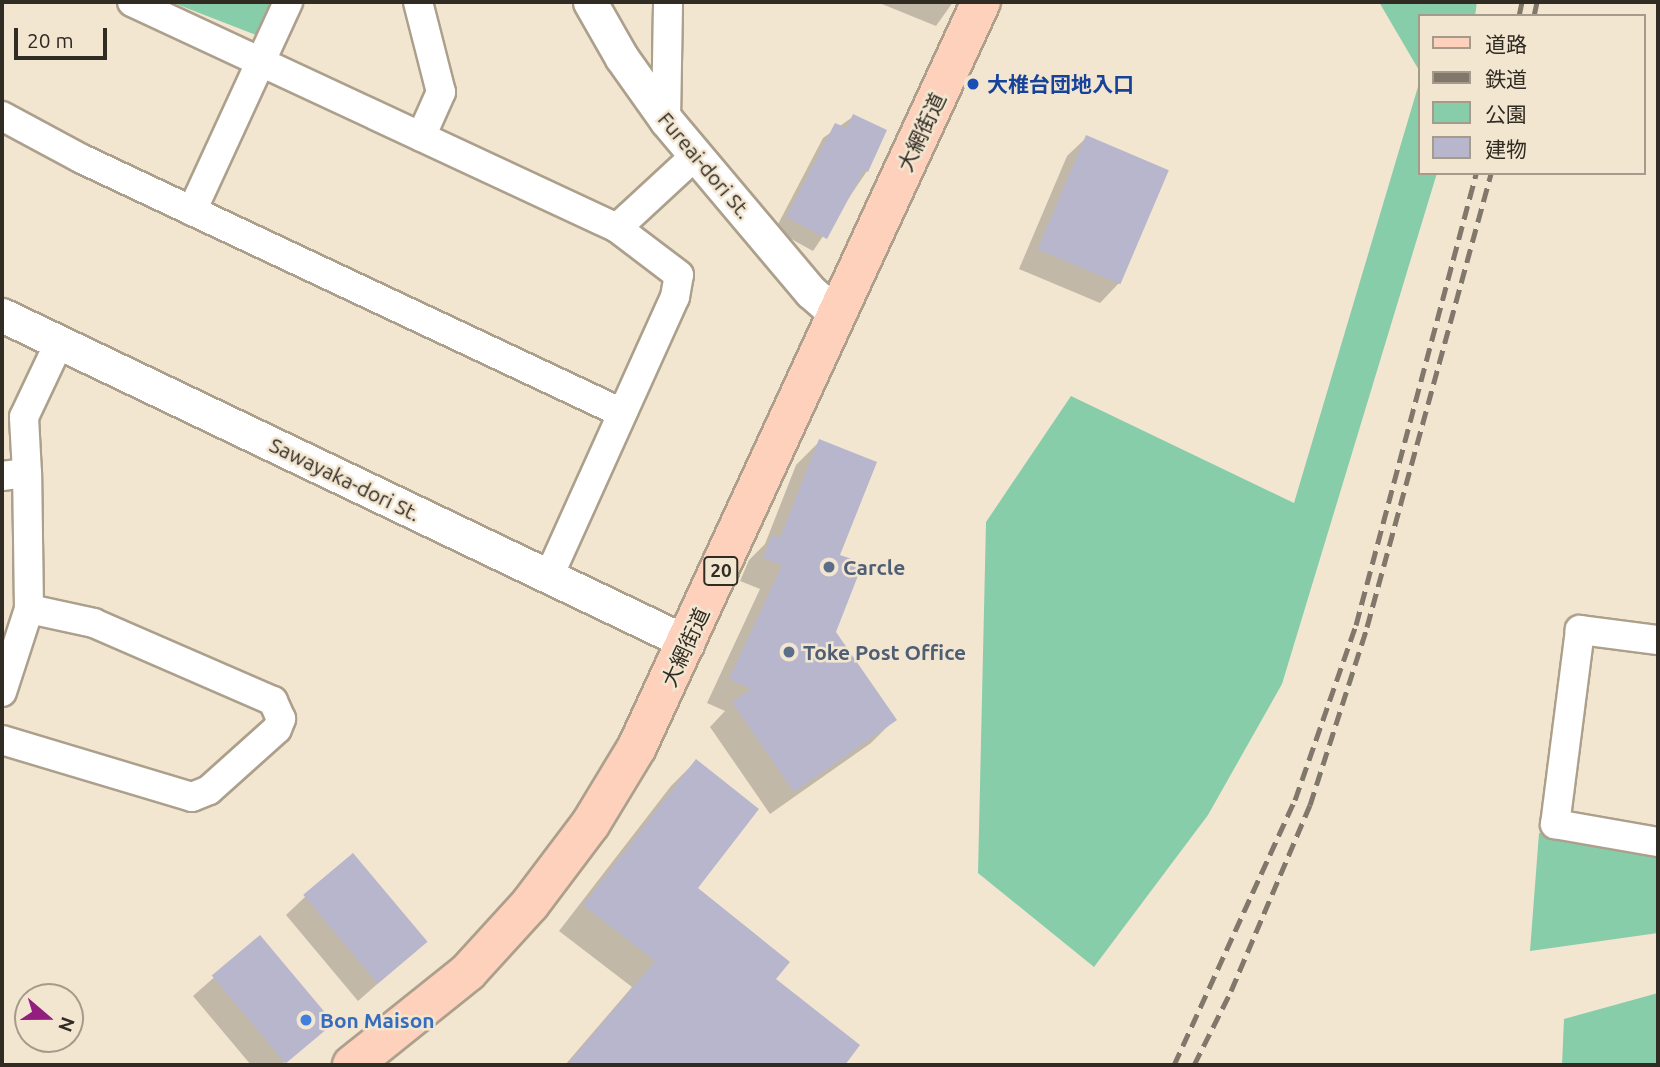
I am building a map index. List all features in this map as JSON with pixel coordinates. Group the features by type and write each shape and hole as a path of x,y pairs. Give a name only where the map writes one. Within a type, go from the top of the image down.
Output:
{"main road":[{"name":"大網街道","path":"352,1065 468,972 530,904 591,823 637,747 688,643 981,2"}],"street":[{"path":"132,2 259,64 617,228 679,275 675,297 549,576"},
{"path":"192,211 288,2"},
{"path":"418,2 441,92 421,137"},
{"name":"Fureai-dori St.","path":"590,2 622,58 666,120 811,292 837,315"},
{"path":"666,120 668,2"},
{"path":"2,116 192,211 622,413"},
{"path":"617,228 697,154"},
{"name":"Sawayaka-dori St.","path":"2,315 688,643"},
{"path":"2,692 29,609 15,475 24,417 60,343"},
{"path":"2,740 192,797 209,790 277,729 281,719 273,701 94,623 29,609"},
{"path":"1658,640 1580,630 1555,824 1658,842"}],"green space":[{"path":"171,2 280,2 264,38"},
{"path":"1379,2 1477,2 1475,14 1418,14 1418,69"},
{"path":"1418,87 1418,175 1436,175 1282,684 1208,815 1094,967 978,873 986,522 1071,396 1294,503"},
{"path":"1539,833 1658,850 1658,933 1530,951"},
{"path":"1658,993 1658,1065 1562,1065 1564,1019"}],"building":[{"path":"853,114 887,130 868,172 864,170 827,239 786,217 835,123 847,128"},
{"path":"1086,135 1169,170 1120,284 1038,249"},
{"path":"819,439 877,462 840,555 863,563 836,632 897,720 794,792 732,702 751,689 729,679 782,565 763,558 772,535 780,538"},
{"path":"696,759 759,809 698,888 790,962 776,979 860,1045 845,1065 567,1065 655,961 583,905"},
{"path":"353,853 428,942 378,984 303,895"},
{"path":"260,935 334,1023 286,1064 212,975"}],"railway":[{"path":"1519,14 1522,2"},
{"path":"1534,14 1537,2"},
{"path":"1174,1065 1295,800 1356,625 1475,175"},
{"path":"1194,1065 1231,991 1310,805 1367,627 1490,175"}],"place":[{"name":"大椎台団地入口","path":"973,84"},
{"name":"Carcle","path":"829,567"},
{"name":"Toke Post Office","path":"789,652"},
{"name":"Bon Maison","path":"306,1020"}]}
